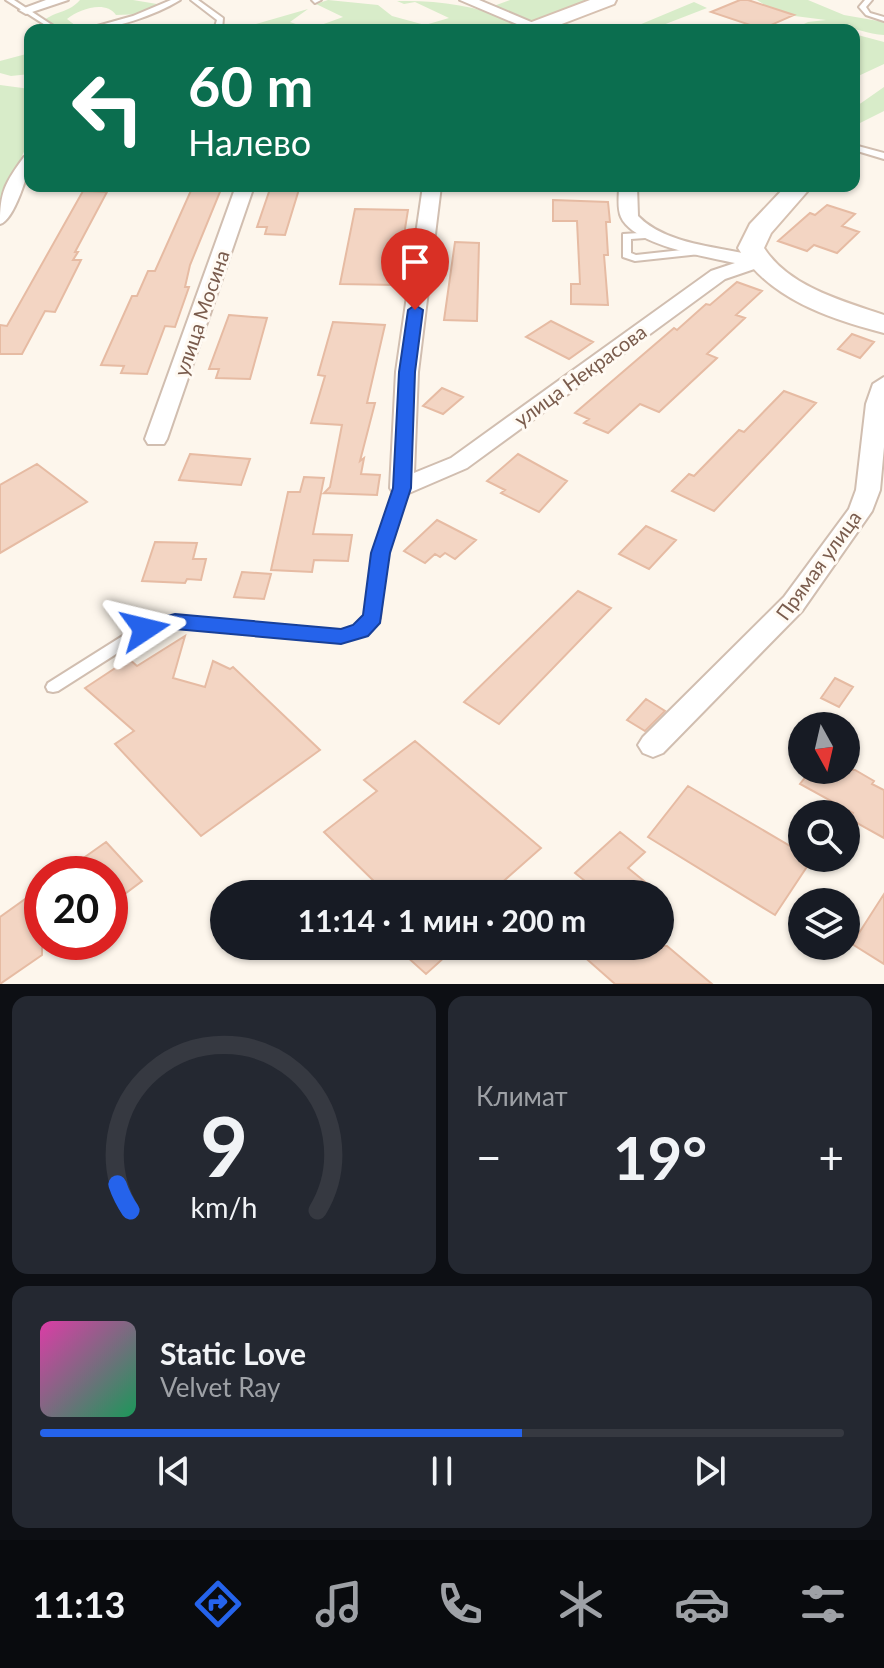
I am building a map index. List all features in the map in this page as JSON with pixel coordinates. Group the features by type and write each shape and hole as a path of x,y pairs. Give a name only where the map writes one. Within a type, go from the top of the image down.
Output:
{"street":[{"path":"26,10 61,0"},
{"path":"467,0 523,24"},
{"path":"547,24 607,0"},
{"path":"0,219 15,182 24,172"},
{"name":"улица Мосина","path":"156,439 243,192"},
{"path":"402,488 407,372 431,192"},
{"path":"628,192 628,215 633,222 656,235 700,251 756,262 805,294 884,324"},
{"path":"756,262 751,248 759,230 794,192"},
{"name":"улица Некрасова","path":"402,488 459,463 718,275 756,262"},
{"name":"Прямая улица","path":"653,745 793,604 860,511 868,490 877,404 884,384"}],"lane":[{"path":"9,0 47,24"},
{"path":"109,24 177,0"},
{"path":"194,0 221,19 220,24"},
{"path":"866,0 862,7 868,14 884,19"},
{"path":"860,149 884,156"},
{"path":"656,235 626,236 626,255 635,258 700,251"},
{"path":"53,687 145,629 175,621 341,636 360,630 373,618 380,553 402,488"}],"green space":[{"path":"80,0 133,0 157,4 143,14 116,15 112,10 99,7 85,9 67,19 73,24 40,24"},
{"path":"328,0 378,5 392,16 421,24 324,24 343,17 316,4"},
{"path":"510,0 594,0 533,21 491,7"},
{"path":"757,0 808,0 844,15 884,22 884,35 860,31 860,24 804,24 826,20 779,14"},
{"path":"397,1 427,1 456,5 485,11 513,22 428,24 449,18 415,2 404,4"},
{"path":"694,2 707,8 666,24 641,24"},
{"path":"308,9 290,22 296,24 256,24"},
{"path":"860,36 884,42 884,64 860,75"},
{"path":"24,55 24,75 0,73 0,61"},
{"path":"0,85 24,88 24,152 0,199"},
{"path":"884,87 884,111 860,123 860,104"}],"building":[{"path":"740,0 748,0 794,15 773,24 747,24 711,12"},
{"path":"82,192 107,192 75,252 78,252 73,260 81,260 55,312 45,311 22,354 0,354 0,325 7,326"},
{"path":"190,192 220,192 190,265 185,287 189,287 175,327 165,326 147,374 121,373 124,366 101,365 132,296 137,296 148,271 155,271"},
{"path":"269,192 298,192 285,235 265,234 267,227 257,227"},
{"path":"553,200 608,202 608,255 604,255 608,305 571,304 571,284 580,284 577,221 553,221"},
{"path":"827,205 855,214 842,226 859,232 837,253 814,245 807,251 778,241 810,213 815,215"},
{"path":"355,209 408,210 396,285 340,284"},
{"path":"455,242 479,243 477,321 444,320"},
{"path":"737,282 762,291 736,315 745,318 707,354 717,358 659,412 640,404 608,433 584,423 589,419 575,413 674,328 677,330"},
{"path":"229,315 267,318 250,379 216,378 219,369 209,369"},
{"path":"551,321 593,342 569,359 526,337"},
{"path":"333,322 385,325 367,403 375,403 360,461 364,458 361,474 380,475 377,495 324,493 330,487 342,425 311,423 325,376 318,375"},
{"path":"852,334 874,342 860,358 838,349"},
{"path":"442,388 463,397 443,414 423,406"},
{"path":"784,391 816,403 714,511 672,491 689,474 694,476 739,430 744,432"},
{"path":"190,454 250,459 241,485 179,480"},
{"path":"518,454 567,481 539,512 501,493 505,490 487,481"},
{"path":"37,464 87,502 0,553 0,485"},
{"path":"304,477 324,478 313,534 352,535 348,561 314,560 312,572 271,570 288,492 300,492"},
{"path":"437,520 476,540 455,559 445,553 440,557 435,554 425,563 404,551"},
{"path":"646,526 676,540 649,569 619,554"},
{"path":"155,542 197,543 193,559 206,559 201,580 187,579 185,583 142,581"},
{"path":"242,572 271,574 264,599 234,597"},
{"path":"578,591 611,608 499,724 464,702"},
{"path":"185,636 173,678 205,687 213,661 230,669 233,667 320,750 201,836 115,744 134,731 85,688 129,659 137,666"},
{"path":"835,678 853,687 839,707 821,698"},
{"path":"646,699 665,711 645,731 627,720"},
{"path":"415,741 541,848 505,880 373,880 324,832 377,791 364,780"},
{"path":"860,773 874,781 872,784 884,790 884,838 860,825 860,800 829,800 800,784 860,784"},
{"path":"688,786 788,845 788,872 803,872 793,888 788,888 788,895 775,915 648,837"},
{"path":"620,832 645,852 628,868 643,880 584,880 575,873"},
{"path":"106,842 119,856 86,856"},
{"path":"128,866 142,881 128,892"},
{"path":"884,894 884,964 860,949 860,932"},
{"path":"24,900 24,960 35,960 0,984 0,917"},
{"path":"674,952 712,984 615,984 588,960 674,960"},
{"path":"410,960 442,960 426,974"}],"route":[{"path":"145,629 175,621 341,636 360,630 373,618 380,553 402,488 407,372 415,310"}]}
